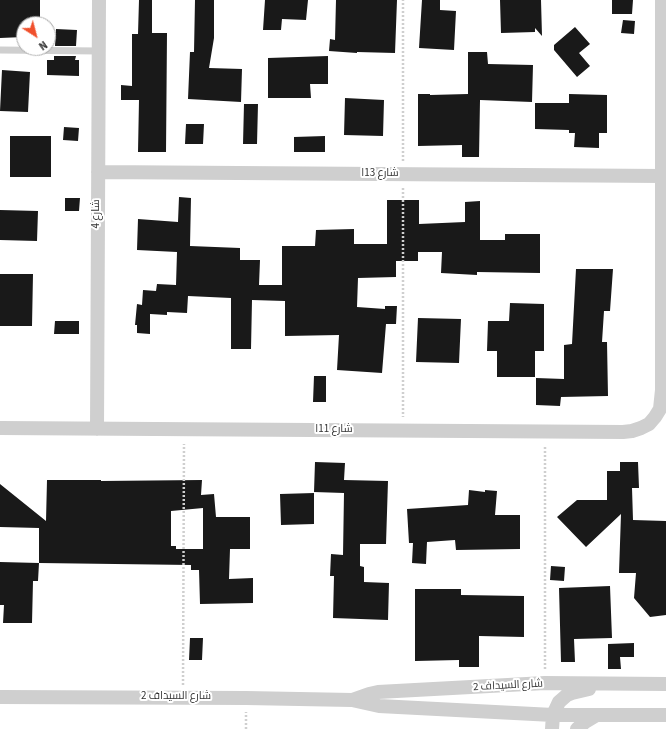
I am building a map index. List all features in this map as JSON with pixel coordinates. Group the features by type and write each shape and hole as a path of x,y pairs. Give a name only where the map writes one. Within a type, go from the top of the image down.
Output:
{"street":[{"name":"شارع 4","path":"97,428 99,0"},
{"path":"662,0 662,176"},
{"name":"شارع 13ا","path":"98,172 662,176"},
{"name":"شارع 11ا","path":"0,428 632,431 641,428 649,424 660,409 662,390 662,176"},
{"name":"شارع السيداف 2","path":"352,700 378,692 545,684 666,684"},
{"path":"553,722 559,702 567,695 610,684"},
{"name":"شارع السيداف 2","path":"0,697 182,697 352,700 379,706 553,722 595,716 666,715"},
{"path":"576,729 595,716"}],"lane":[{"path":"0,50 99,50"}],"path":[{"path":"403,0 403,430"},
{"path":"182,697 184,429"},
{"path":"545,431 545,684"}],"building":[{"path":"0,0 40,0 40,16 16,16 16,37 0,38"},
{"path":"139,0 152,0 152,33 167,33 166,152 138,152 139,100 121,100 121,85 132,86 132,34 138,34"},
{"path":"195,0 214,0 214,38 209,68 242,69 241,102 188,99 190,52 194,52"},
{"path":"265,0 308,0 306,20 282,19 281,30 263,30"},
{"path":"336,0 397,0 395,53 329,51 330,39 335,40"},
{"path":"422,0 440,0 440,10 456,11 454,50 419,48"},
{"path":"500,0 541,0 542,36 535,28 535,32 501,33"},
{"path":"612,0 633,0 632,14 612,14"},
{"path":"623,20 635,21 634,34 621,33"},
{"path":"575,27 590,44 579,53 590,66 577,77 554,50 554,45"},
{"path":"56,29 77,30 76,46 56,46"},
{"path":"468,52 487,52 488,64 533,65 532,102 480,100 479,157 462,157 462,145 418,146 418,94 468,94"},
{"path":"54,56 76,56 75,60 79,60 79,76 47,75 47,60 54,60"},
{"path":"328,56 328,84 310,84 311,98 268,98 268,58"},
{"path":"2,70 30,72 28,112 0,111"},
{"path":"569,94 607,95 607,133 599,133 599,148 574,147 575,133 569,133 569,130 535,129 535,103 569,103"},
{"path":"345,98 384,100 383,136 344,135"},
{"path":"244,104 258,104 257,144 243,144"},
{"path":"186,124 204,124 203,144 185,144"},
{"path":"64,127 79,128 78,141 63,140"},
{"path":"10,136 51,136 51,177 10,177"},
{"path":"325,136 325,152 294,152 294,137"},
{"path":"179,197 191,198 190,246 240,248 240,260 260,260 259,285 282,285 282,246 315,246 316,230 354,229 354,244 387,244 387,200 419,200 419,224 465,222 465,202 480,201 480,240 505,240 505,234 540,234 540,273 477,272 477,275 441,273 442,252 418,252 418,261 396,261 396,277 358,278 357,307 385,309 385,306 397,306 396,324 386,324 382,373 337,370 339,335 285,336 285,301 252,300 251,349 231,349 231,298 188,296 187,313 167,312 167,315 150,314 150,334 137,333 137,325 135,325 137,304 142,305 143,290 156,291 157,284 176,285 177,252 137,250 138,219 178,222"},
{"path":"65,198 80,198 79,211 65,211"},
{"path":"0,210 38,211 37,241 0,240"},
{"path":"576,269 613,269 610,311 604,311 602,342 607,342 608,396 561,397 560,406 536,405 536,378 564,379 564,345 572,344"},
{"path":"0,274 33,274 32,326 0,326"},
{"path":"510,303 544,304 544,351 535,351 535,377 497,377 497,351 487,351 488,321 509,321"},
{"path":"418,318 461,319 459,363 416,362"},
{"path":"55,321 79,321 79,334 54,334"},
{"path":"314,376 326,376 326,402 313,402"},
{"path":"315,462 345,463 344,480 388,481 386,544 360,544 360,566 364,567 364,582 389,583 388,620 333,618 334,576 330,576 331,554 343,555 344,493 314,492"},
{"path":"620,462 638,462 639,488 632,488 633,520 666,521 666,615 650,617 634,598 636,573 619,573 621,514 586,547 557,517 577,500 607,500 607,471 620,471"},
{"path":"47,480 202,480 201,495 214,494 216,517 250,517 250,549 230,549 229,579 253,578 253,603 200,604 199,570 191,570 191,565 39,563 39,528 0,527 0,484 46,521","holes":["203,508 203,549 176,549 176,546 171,546 171,511"]},
{"path":"469,490 485,492 485,490 497,491 495,515 520,515 520,549 456,550 455,540 427,542 426,564 412,563 413,543 409,543 407,509 468,505"},
{"path":"314,493 314,524 281,525 280,494"},
{"path":"0,562 39,563 38,581 33,581 32,623 3,623 4,605 0,605"},
{"path":"551,566 565,567 564,581 550,580"},
{"path":"610,586 612,638 574,639 575,662 561,662 559,588"},
{"path":"415,589 461,589 461,595 524,596 524,637 479,636 479,667 459,667 459,660 415,661"},
{"path":"190,638 203,638 202,660 189,660"},
{"path":"634,643 634,657 620,657 621,669 608,669 608,644"}]}
